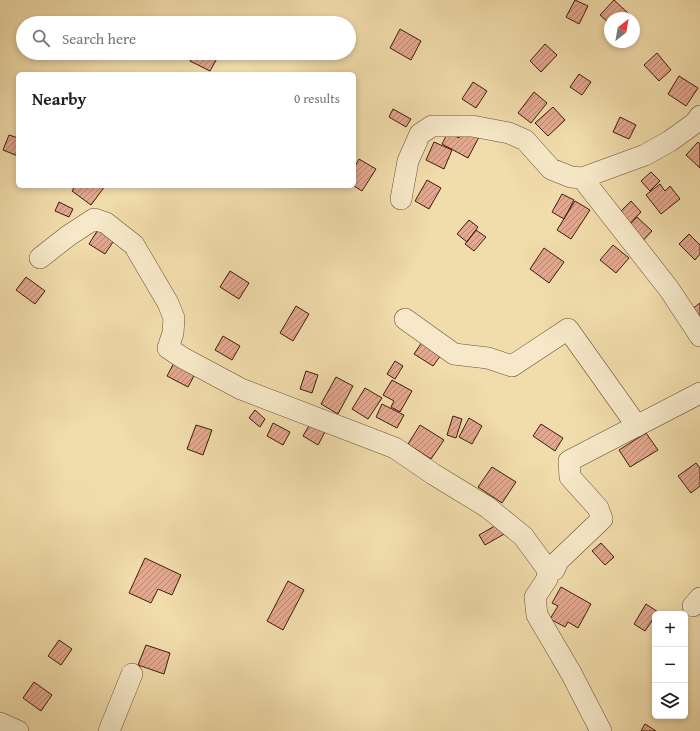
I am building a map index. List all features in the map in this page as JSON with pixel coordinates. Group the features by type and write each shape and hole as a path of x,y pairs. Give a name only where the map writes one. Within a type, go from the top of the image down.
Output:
{"street":[{"path":"402,199 408,161 420,134 432,126 472,126 509,133 525,140 551,169 570,177 582,178 645,155 670,141 695,123 700,116"},
{"path":"582,178 669,289 700,336"},
{"path":"40,258 68,236 94,219 106,223 134,246 168,303 174,318 173,333 168,348 183,358 241,389 395,448 433,474 487,507 523,536 548,570 547,580 535,597 537,615 571,674 601,731"},
{"path":"405,319 454,354 488,358 512,366 568,329 637,426"},
{"path":"554,570 558,561 602,519 598,508 570,477 569,461 700,393"},
{"path":"109,731 132,674"},
{"path":"0,723 18,731"}],"building":[{"path":"575,0 588,6 579,24 566,17"},
{"path":"614,0 627,12 604,12 604,19 600,15"},
{"path":"400,29 421,41 411,60 390,48"},
{"path":"545,44 557,55 541,72 530,61"},
{"path":"657,53 671,70 659,81 644,65"},
{"path":"190,60 216,60 210,71"},
{"path":"579,74 591,82 582,95 570,87"},
{"path":"679,76 698,88 686,106 668,94"},
{"path":"473,82 487,91 476,108 462,99"},
{"path":"534,92 547,103 531,123 518,113"},
{"path":"553,107 565,120 548,136 535,123"},
{"path":"393,109 411,119 406,127 389,117"},
{"path":"620,117 636,125 629,139 613,132"},
{"path":"464,129 479,137 468,158 442,144 448,132 459,138"},
{"path":"9,135 16,137 16,155 3,150"},
{"path":"434,142 452,150 444,169 426,160"},
{"path":"698,142 700,144 700,168 686,155"},
{"path":"359,159 376,169 362,191 356,187 356,164"},
{"path":"651,172 660,181 650,191 641,181"},
{"path":"427,180 441,188 429,209 415,201"},
{"path":"660,184 665,191 670,186 680,199 661,214 646,195"},
{"path":"74,188 104,188 91,205 72,191"},
{"path":"562,194 574,200 564,219 552,212"},
{"path":"575,201 590,210 571,239 557,230"},
{"path":"631,201 641,212 625,229 614,218"},
{"path":"59,202 73,209 69,217 55,211"},
{"path":"637,217 652,231 639,245 624,231"},
{"path":"469,220 478,227 467,242 457,234"},
{"path":"99,228 115,239 105,254 89,244"},
{"path":"476,230 486,237 474,251 465,244"},
{"path":"689,234 700,245 700,254 695,260 679,244"},
{"path":"613,245 629,258 616,273 600,260"},
{"path":"544,248 564,262 549,283 530,269"},
{"path":"230,271 249,283 239,299 220,287"},
{"path":"26,277 45,291 35,304 16,290"},
{"path":"700,303 700,321 692,309"},
{"path":"296,306 309,314 293,341 280,333"},
{"path":"223,336 240,346 232,360 215,350"},
{"path":"422,342 441,355 433,366 414,354"},
{"path":"175,361 196,372 188,387 167,376"},
{"path":"395,361 403,366 395,379 387,374"},
{"path":"306,371 318,375 312,393 300,389"},
{"path":"336,377 353,386 338,414 321,404"},
{"path":"392,380 412,391 400,412 391,407 394,401 383,395"},
{"path":"365,388 382,398 368,419 352,409"},
{"path":"382,404 404,415 397,428 376,417"},
{"path":"255,410 265,419 260,427 249,418"},
{"path":"453,416 462,419 456,438 447,435"},
{"path":"469,418 482,426 472,444 459,437"},
{"path":"311,422 326,430 318,445 303,436"},
{"path":"273,423 290,432 283,445 267,436"},
{"path":"541,424 563,438 555,451 533,436"},
{"path":"196,425 212,430 203,455 187,449"},
{"path":"420,425 444,440 431,459 408,444"},
{"path":"646,433 658,450 630,467 619,450"},
{"path":"696,463 700,468 700,486 691,493 678,476"},
{"path":"492,467 516,482 502,503 478,487"},
{"path":"500,523 506,533 485,545 479,535"},
{"path":"601,543 614,557 605,565 592,551"},
{"path":"145,558 181,575 172,595 158,589 151,603 129,593"},
{"path":"288,581 304,590 283,630 267,621"},
{"path":"561,587 591,604 578,628 568,622 565,627 550,619 558,606 552,603"},
{"path":"646,604 656,611 652,611 652,621 645,631 634,624"},
{"path":"59,640 72,649 61,665 48,656"},
{"path":"146,645 170,653 164,674 138,665"},
{"path":"34,682 52,695 41,711 23,698"},
{"path":"645,724 656,731 641,731"}]}
